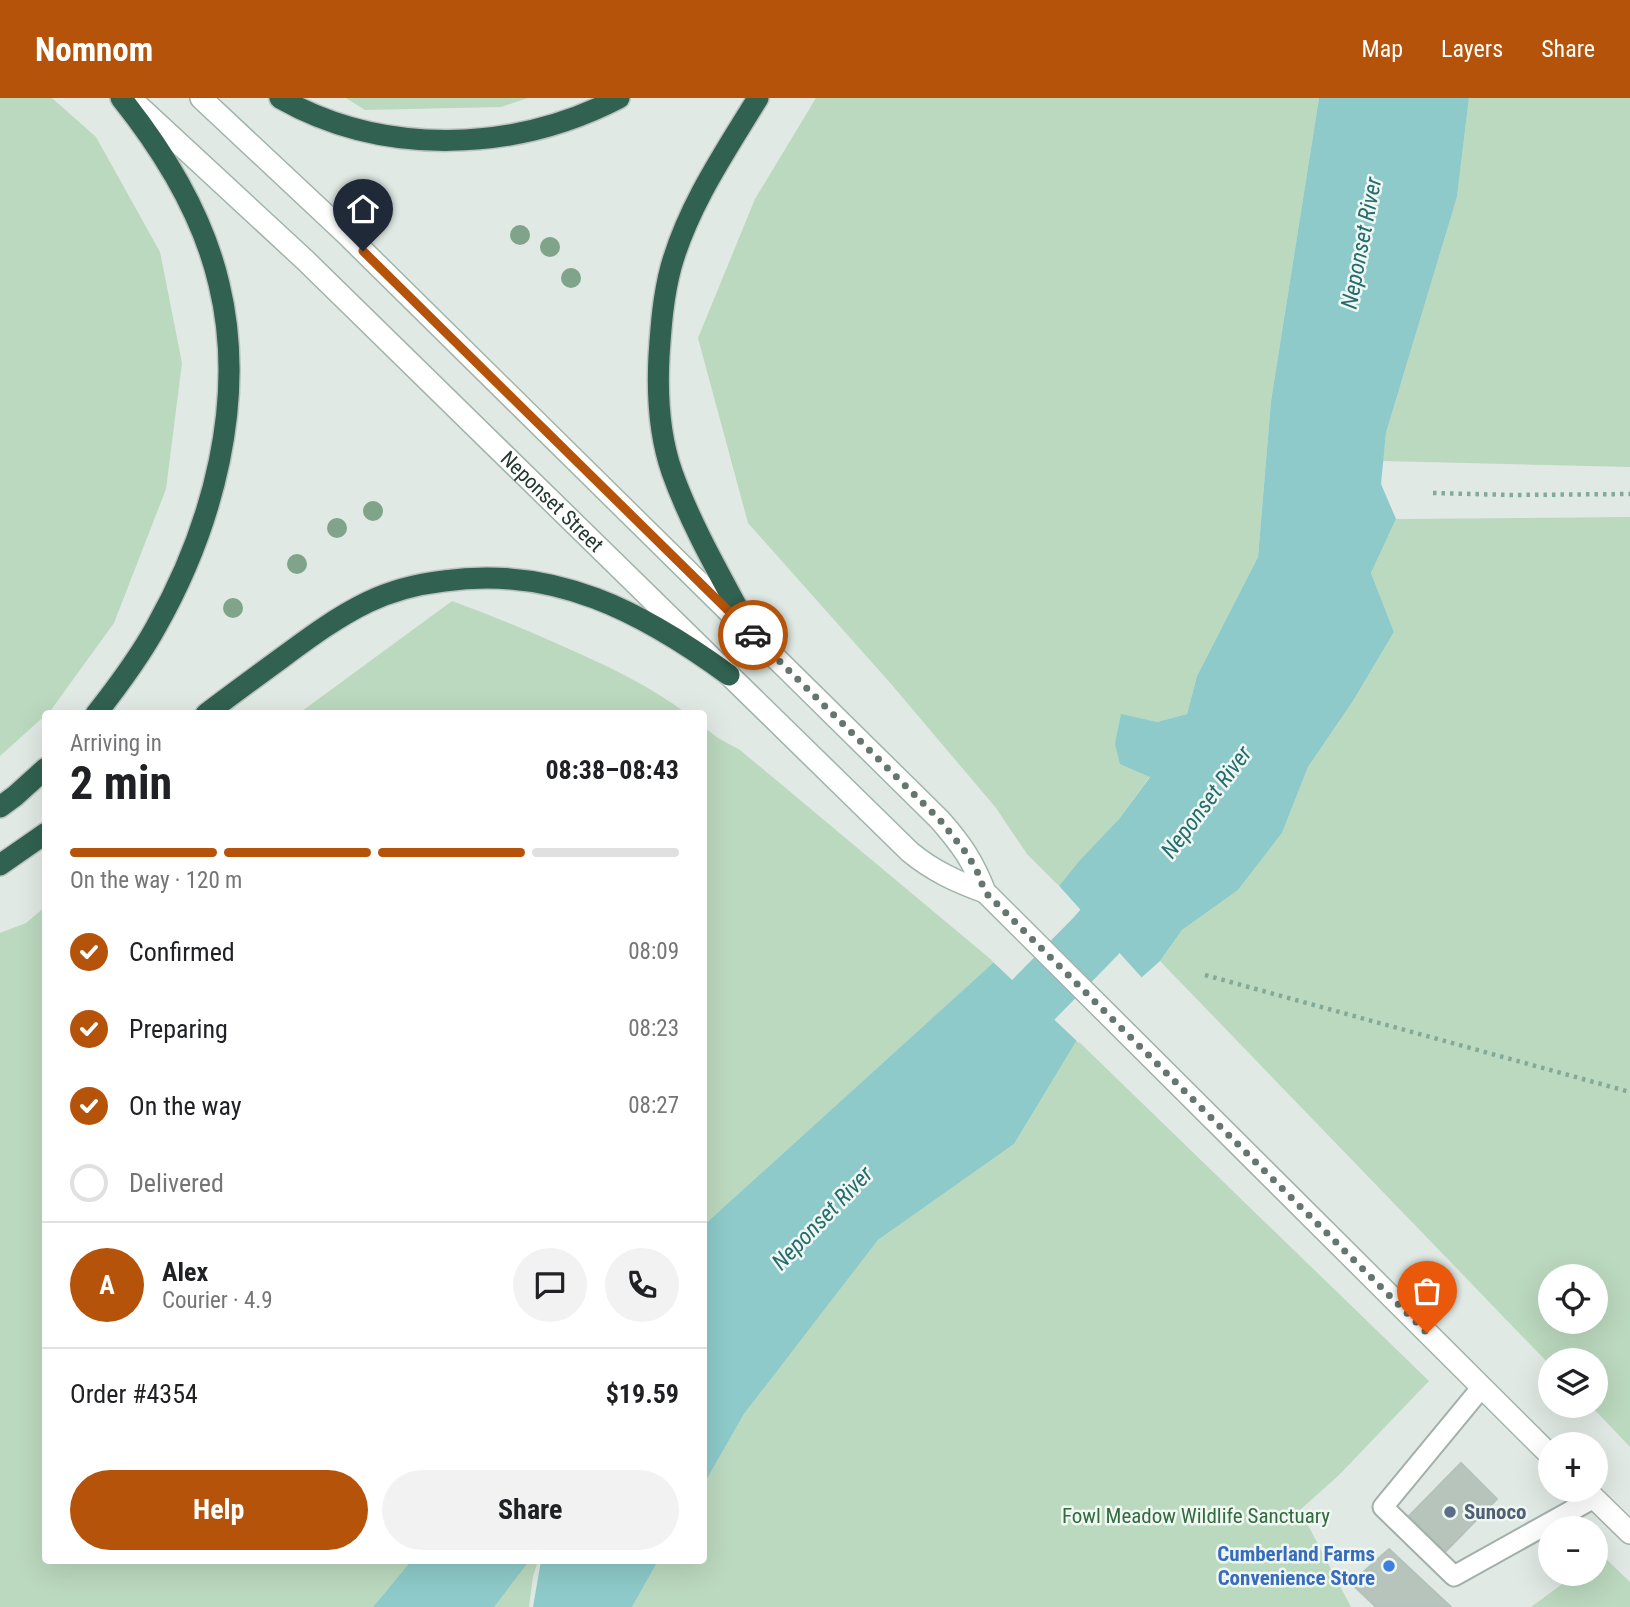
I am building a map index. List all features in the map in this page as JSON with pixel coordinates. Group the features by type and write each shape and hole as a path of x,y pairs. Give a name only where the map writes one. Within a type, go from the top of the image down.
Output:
{"highway":[{"path":"99,710 150,638 184,571 218,464 229,390 227,325 220,285 199,223 178,180 121,98"},
{"path":"280,98 303,110 364,130 408,139 455,141 500,138 545,128 619,98"},
{"path":"751,633 697,529 671,468 660,412 658,371 663,306 678,245 707,184 758,98"},
{"path":"211,710 318,631 362,605 409,588 470,578 526,579 564,587 604,600 675,638 729,675"},
{"path":"0,807 42,772"},
{"path":"0,865 42,835"}],"main road":[{"name":"Neponset Street","path":"130,98 305,260 910,852 943,875 985,892"},
{"name":"Neponset Street","path":"201,98 344,232 940,820 967,854 985,892 1538,1443"},
{"path":"1598,1502 1630,1534"}],"lane":[{"path":"1482,1387 1383,1507 1454,1576 1577,1502"}],"path":[{"path":"1433,493 1630,494"},
{"path":"1205,975 1630,1092"}],"green space":[{"path":"0,98 52,98 96,137 160,252 182,363 166,489 114,623 51,710 42,710 42,718 0,756"},
{"path":"346,98 528,98 501,107 365,110"},
{"path":"816,98 1319,98 1271,401 1258,557 1197,676 1187,714 1157,722 1121,715 1150,776 1119,819 1059,886 1027,854 996,808 892,685 748,523 698,338 755,199"},
{"path":"1469,98 1630,98 1630,467 1383,461 1386,433 1457,197"},
{"path":"1630,517 1630,1447 1602,1418 1608,1418 1608,1348 1538,1348 1538,1353 1160,961 1182,930 1238,890 1282,833 1308,767 1353,701 1394,632 1371,573 1396,519"},
{"path":"452,601 531,632 606,666 648,688 681,710 303,710"},
{"path":"707,729 740,750 994,962 707,1222"},
{"path":"42,910 42,1564 409,1564 373,1607 0,1607 0,933 26,923"},
{"name":"Fowl Meadow Wildlife Sanctuary","path":"1077,1040 1429,1381 1339,1475 1300,1510 1351,1607 632,1607 656,1564 707,1564 707,1479 744,1414 878,1240 1014,1144"},
{"path":"1608,1561 1630,1582 1630,1607 1531,1607 1559,1586 1608,1586"},
{"path":"480,1564 537,1564 529,1607 438,1607"}],"water":[{"path":"1319,98 1469,98 1457,197 1386,433 1381,484 1396,519 1371,573 1394,632 1353,701 1308,767 1282,833 1238,890 1182,930 1160,961 1141,978 1059,886 1119,819 1150,777 1120,764 1115,744 1121,714 1157,722 1187,714 1197,676 1258,557 1271,401"},
{"path":"994,962 1077,1040 1014,1144 878,1240 744,1414 707,1479 707,1222"},
{"path":"409,1564 527,1564 494,1607 373,1607"},
{"path":"540,1564 656,1564 632,1607 533,1607"}],"pier":[{"path":"1056,884 1144,980 1139,980 1097,935 1056,889"},
{"path":"994,959 1079,1038 1079,1043 991,960"}],"building":[{"path":"1461,1463 1497,1499 1445,1552 1409,1516"},
{"name":"Cumberland Farms Convenience Store","path":"1389,1549 1451,1607 1376,1607 1351,1583"}],"waterway":[{"name":"Neponset River","path":"978,1056 1095,937 1152,873"}],"way so far":[{"path":"753,635 940,820 967,854 985,892 1427,1333"}],"place":[{"name":"Sunoco","path":"1450,1512"},
{"name":"Cumberland Farms Convenience Store","path":"1389,1566"}],"route":[{"path":"363,251 753,635"}]}
